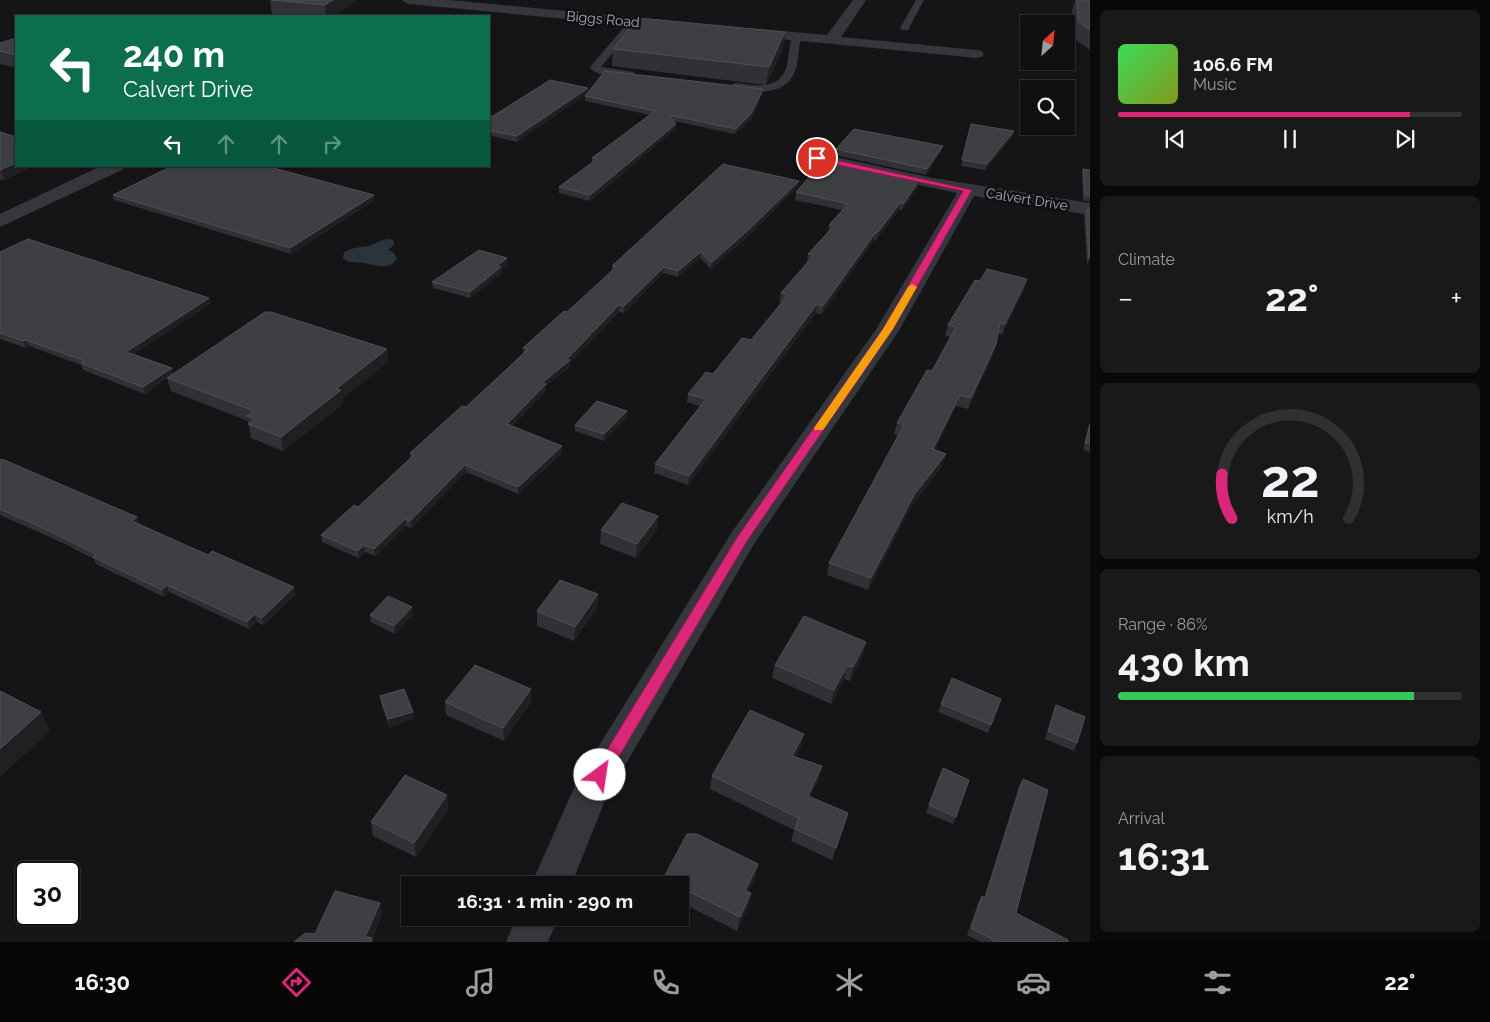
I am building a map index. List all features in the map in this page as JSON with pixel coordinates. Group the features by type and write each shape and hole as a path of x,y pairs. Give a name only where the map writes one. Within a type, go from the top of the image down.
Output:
{"street":[{"name":"Biggs Road","path":"408,0 691,27"},
{"path":"831,40 860,0"},
{"path":"422,15 442,2"},
{"path":"730,31 977,54"},
{"name":"Calvert Drive","path":"817,158 968,190 1090,209"},
{"path":"0,221 114,167"},
{"path":"555,876 595,784 742,539 888,329 968,190"},
{"path":"527,942 534,926"}],"lane":[{"path":"905,28 920,0"},
{"path":"633,22 595,68 601,71 640,76"},
{"path":"729,85 768,90 781,86 791,68 792,50 797,37"}],"shaded area":[{"path":"388,239 393,240 394,245 388,250 393,252 397,258 391,265 382,266 352,262 343,258 344,252"}],"building":[{"path":"272,0 333,0 325,5"},
{"path":"1077,0 1090,0 1090,30 1078,22"},
{"path":"638,18 785,32 769,67 613,49"},
{"path":"15,38 15,55 0,51 0,43"},
{"path":"605,71 763,89 751,114 736,129 669,115 676,124 590,195 559,187 597,159 592,158 655,111 585,96"},
{"path":"550,80 588,88 517,136 490,132 490,115 493,116"},
{"path":"971,124 1014,131 987,164 962,160"},
{"path":"854,129 943,146 927,169 836,149"},
{"path":"0,132 15,137 15,163 0,170"},
{"path":"825,159 920,179 904,203 901,202 878,232 876,232 823,306 817,304 689,476 655,464 706,399 688,394 706,372 713,374 742,338 751,340 788,295 781,293 814,255 808,254 834,226 829,225 848,204 796,192"},
{"path":"723,164 799,181 711,263 701,252 678,271 664,267 624,306 619,305 567,359 570,360 542,383 546,384 507,424 562,446 518,487 465,465 410,521 405,519 374,549 364,545 358,551 321,535 354,505 358,507 414,455 410,453 462,406 466,407 528,349 523,348 564,311 567,312 616,267 612,266"},
{"path":"170,167 270,167 374,195 290,248 113,195"},
{"path":"1083,169 1090,170 1090,196 1085,194"},
{"path":"1086,210 1090,210 1089,259"},
{"path":"28,239 209,298 126,352 172,368 143,387 81,363 85,361 0,333 0,252"},
{"path":"479,250 507,258 497,266 501,267 470,292 432,282"},
{"path":"987,269 1027,279 1005,324 1000,323 996,344 971,398 960,395 933,449 946,454 914,495 871,578 829,563 904,425 897,423 927,370 932,371 956,327 948,325 975,280 980,281"},
{"path":"265,312 271,312 387,349 336,389 341,390 281,437 248,424 255,419 247,416 254,411 167,378"},
{"path":"597,401 627,411 604,434 575,425"},
{"path":"1090,424 1090,444 1085,443"},
{"path":"2,459 137,517 132,521 208,555 212,551 294,587 262,618 255,614 247,622 167,585 162,590 93,557 96,554 58,535 0,509 0,460"},
{"path":"622,503 658,516 637,544 601,530"},
{"path":"560,580 598,594 575,627 537,611"},
{"path":"388,596 412,607 394,626 370,615"},
{"path":"804,616 866,642 853,667 847,666 834,690 775,665"},
{"path":"475,665 531,689 503,728 445,702"},
{"path":"952,678 1001,699 991,725 941,704"},
{"path":"404,689 413,712 388,719 380,696"},
{"path":"0,691 41,712 0,749"},
{"path":"1056,705 1085,717 1077,743 1048,731"},
{"path":"750,710 804,734 792,756 822,766 808,796 848,813 836,848 795,829 799,818 712,776"},
{"path":"943,768 969,780 956,817 929,805"},
{"path":"405,775 447,795 414,843 371,822"},
{"path":"1023,779 1048,790 1016,913 1068,940 1068,942 993,942 994,940 971,928 982,896 985,898"},
{"path":"687,834 697,834 758,864 745,891 751,893 740,917 689,892 689,876 665,876"},
{"path":"335,891 380,903 365,937 372,938 371,942 294,942 305,933 315,934"}],"slow traffic":[{"path":"819,428 888,329 912,287"}],"route":[{"path":"600,775 742,539 888,329 968,190 817,158"}]}
